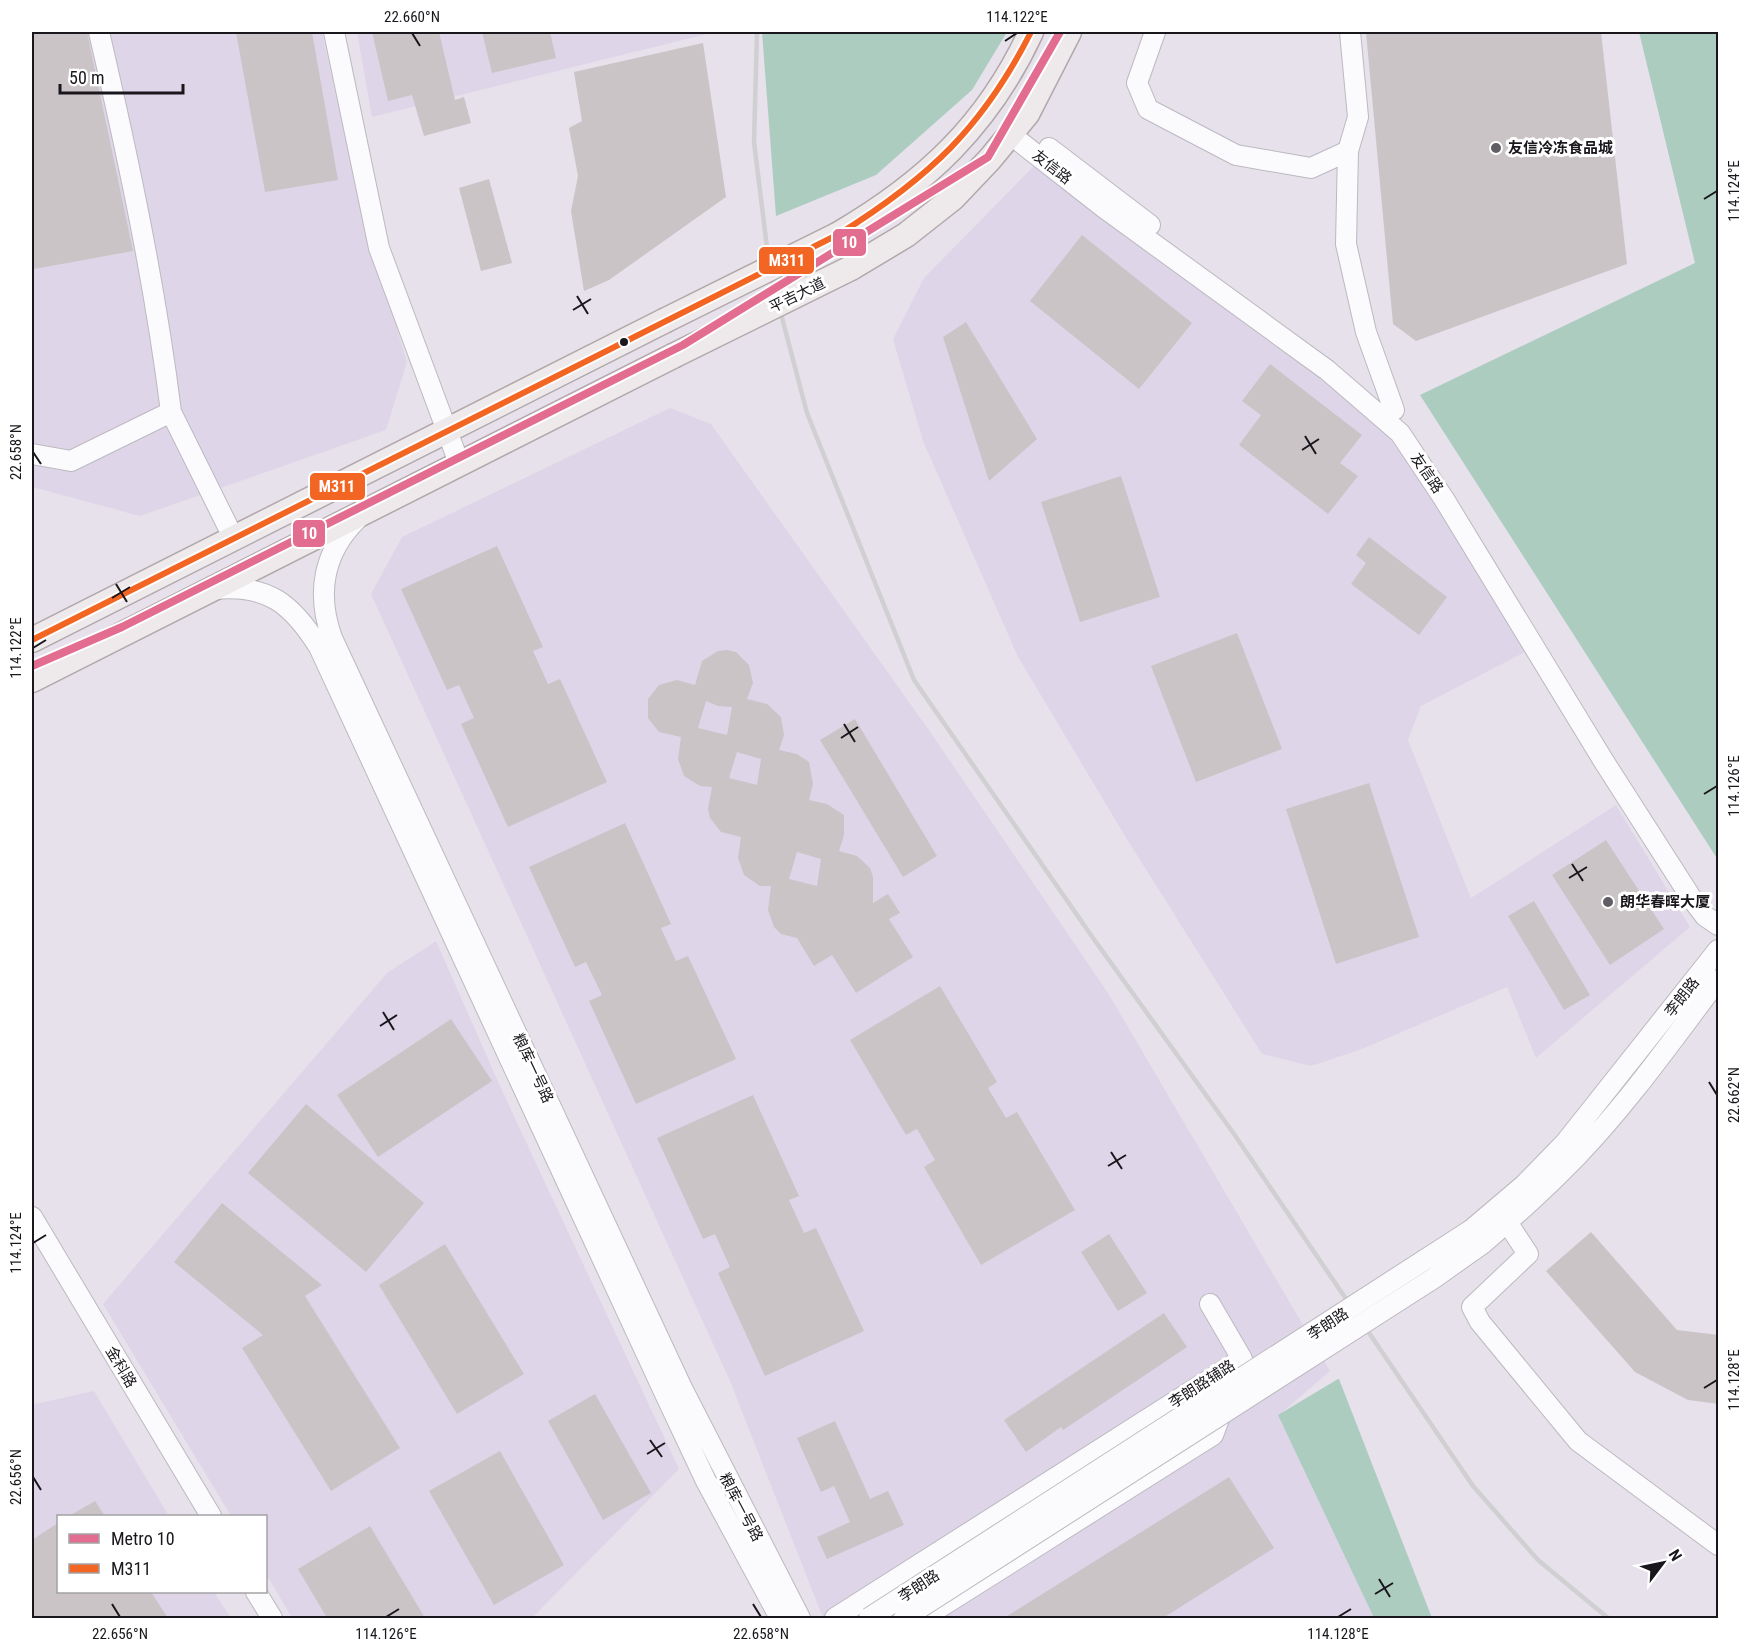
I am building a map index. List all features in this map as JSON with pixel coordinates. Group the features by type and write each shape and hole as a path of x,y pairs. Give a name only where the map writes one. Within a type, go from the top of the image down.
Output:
{"main road":[{"path":"32,640 840,234 886,206 929,172 964,136 998,94 1030,32"},
{"name":"平吉大道","path":"32,680 850,268 906,236 953,198 1015,129 1053,67 1069,32"}],"street":[{"path":"99,32 122,133 164,358 171,412 234,538"},
{"path":"334,32 379,248 459,463"},
{"path":"1155,32 1137,84 1148,109 1236,154 1311,168 1348,151"},
{"path":"1350,32 1358,117 1348,151 1346,244 1366,332 1394,410"},
{"name":"友信路","path":"1015,129 1336,360 1409,423 1453,488 1700,889 1719,908"},
{"name":"友信路","path":"1015,129 1103,207 1327,370 1400,433 1444,499 1603,760 1685,889 1706,916 1719,925"},
{"path":"32,454 71,461 114,442 171,412"},
{"name":"粮库一号路","path":"363,514 346,530 333,550 325,572 324,607 332,638 681,1386 800,1618"},
{"name":"粮库一号路","path":"215,589 235,587 272,596 291,609 319,647 664,1394 706,1481 780,1618"},
{"name":"李朗路","path":"904,1618 1434,1278 1565,1143 1719,950"},
{"name":"李朗路","path":"869,1618 1476,1237 1507,1222 1579,1154 1652,1067 1719,980"},
{"name":"金科路","path":"32,1217 210,1515"},
{"path":"1507,1222 1528,1254 1472,1307 1480,1322 1578,1441 1719,1545"},
{"path":"1210,1304 1242,1359"},
{"name":"李朗路辅路","path":"835,1618 1242,1359"},
{"name":"李朗路辅路","path":"923,1618 1213,1435 1242,1359"},
{"path":"257,1593 272,1618"}],"shaded area":[{"path":"32,32 322,32 360,206 407,362 386,430 140,516 32,487"},
{"path":"357,32 715,32 372,117"},
{"path":"1047,164 1402,434 1531,649 1421,706 1408,740 1471,898 1616,805 1690,927 1536,1058 1507,987 1362,1049 1311,1066 1262,1054 1125,836 1018,657 923,441 893,339 924,278 1033,167"},
{"path":"670,408 711,424 931,733 1108,993 1330,1371 1279,1415 1374,1618 823,1618 730,1381 371,594 402,537"},
{"path":"436,941 504,1095 679,1469 532,1618 292,1618 267,1576 267,1515 230,1515 103,1304 387,973"},
{"path":"94,1391 168,1515 57,1515 57,1593 215,1593 231,1618 32,1618 32,1408 35,1404"}],"green space":[{"path":"762,32 1007,32 972,90 876,175 776,216"},
{"path":"1639,32 1718,32 1718,860 1420,395 1695,263"},
{"path":"1338,1379 1432,1618 1374,1618 1278,1415"}],"building":[{"path":"32,32 87,32 133,251 34,269 32,254"},
{"path":"236,32 312,32 338,180 265,192"},
{"path":"372,32 439,32 455,100 464,97 471,123 424,136 412,95 388,101"},
{"path":"482,32 550,32 556,58 492,73"},
{"name":"友信冷冻食品城","path":"1366,32 1601,32 1627,264 1416,341 1393,324"},
{"path":"703,43 726,197 609,280 584,291 571,211 578,176 569,128 582,121 574,72"},
{"path":"489,179 512,263 481,271 459,188"},
{"path":"1082,235 1192,323 1139,389 1030,301"},
{"path":"966,322 1037,439 989,481 943,337"},
{"path":"1270,364 1362,435 1340,463 1358,476 1328,514 1239,445 1261,415 1242,401"},
{"path":"1121,476 1160,597 1080,622 1041,502"},
{"path":"1369,537 1447,597 1419,635 1351,584 1366,563 1356,555"},
{"path":"497,546 543,647 533,651 548,684 560,679 607,782 508,827 461,724 474,718 459,685 447,690 401,589"},
{"path":"1237,633 1282,749 1196,782 1151,666"},
{"path":"718,651 736,652 749,665 753,683 747,699 767,704 781,717 784,735 779,750 797,754 809,762 813,784 809,800 827,804 844,815 844,835 839,851 857,856 870,868 873,877 873,903 888,894 900,913 889,919 913,957 856,993 832,955 814,966 797,938 781,934 774,927 768,910 771,886 760,886 744,875 738,858 741,837 721,832 710,818 708,809 712,787 700,786 684,776 678,759 681,737 659,732 648,718 648,699 659,685 677,680 695,685 702,661","holes":["706,701 718,706 732,707 727,735 698,728","737,752 761,759 757,785 729,778","797,852 821,859 817,886 789,879"]},
{"path":"855,719 937,856 903,877 820,740"},
{"path":"1369,783 1419,937 1336,964 1286,809"},
{"path":"625,823 671,924 661,928 676,961 688,956 736,1059 636,1104 589,1001 602,995 586,962 575,967 529,867"},
{"name":"朗华春晖大厦","path":"1606,840 1664,929 1610,965 1552,875"},
{"path":"1534,901 1590,995 1564,1010 1508,916"},
{"path":"940,986 997,1082 988,1088 1006,1118 1017,1112 1075,1210 981,1265 924,1167 935,1160 917,1129 906,1135 850,1040"},
{"path":"451,1019 492,1081 378,1157 337,1095"},
{"path":"753,1095 799,1196 789,1200 804,1233 816,1228 864,1331 765,1376 718,1273 730,1267 715,1234 703,1239 657,1138"},
{"path":"306,1104 424,1203 366,1272 248,1173"},
{"path":"222,1203 322,1285 305,1296 400,1448 331,1491 242,1348 263,1335 174,1262"},
{"path":"1591,1232 1677,1330 1719,1335 1719,1404 1688,1400 1635,1372 1546,1271"},
{"path":"1109,1234 1147,1293 1118,1311 1081,1252"},
{"path":"445,1244 524,1374 457,1414 379,1285"},
{"path":"1164,1313 1187,1347 1063,1430 1061,1427 1026,1452 1004,1420"},
{"path":"595,1394 651,1493 603,1520 548,1421"},
{"path":"835,1421 870,1499 888,1491 904,1525 827,1559 817,1537 850,1522 834,1486 821,1492 797,1438"},
{"path":"500,1451 564,1565 494,1605 429,1491"},
{"path":"1229,1477 1274,1548 1163,1618 1004,1618"},
{"path":"95,1501 104,1515 71,1515"},
{"path":"57,1524 57,1593 152,1593 168,1618 32,1618 32,1540"},
{"path":"370,1526 425,1618 327,1618 298,1569"}],"railway":[{"path":"757,32 754,142 770,272 807,413 914,680 1093,938 1234,1134 1473,1486 1538,1560 1608,1618"}],"metro line":[{"name":"10","path":"32,666 122,627 683,345 988,157 1060,32"}],"transit line":[{"name":"M311","path":"32,640 839,234 900,192 951,148 993,96 1013,66 1031,32"}],"place":[{"name":"友信冷冻食品城","path":"1496,148"},
{"name":"朗华春晖大厦","path":"1608,902"}]}
